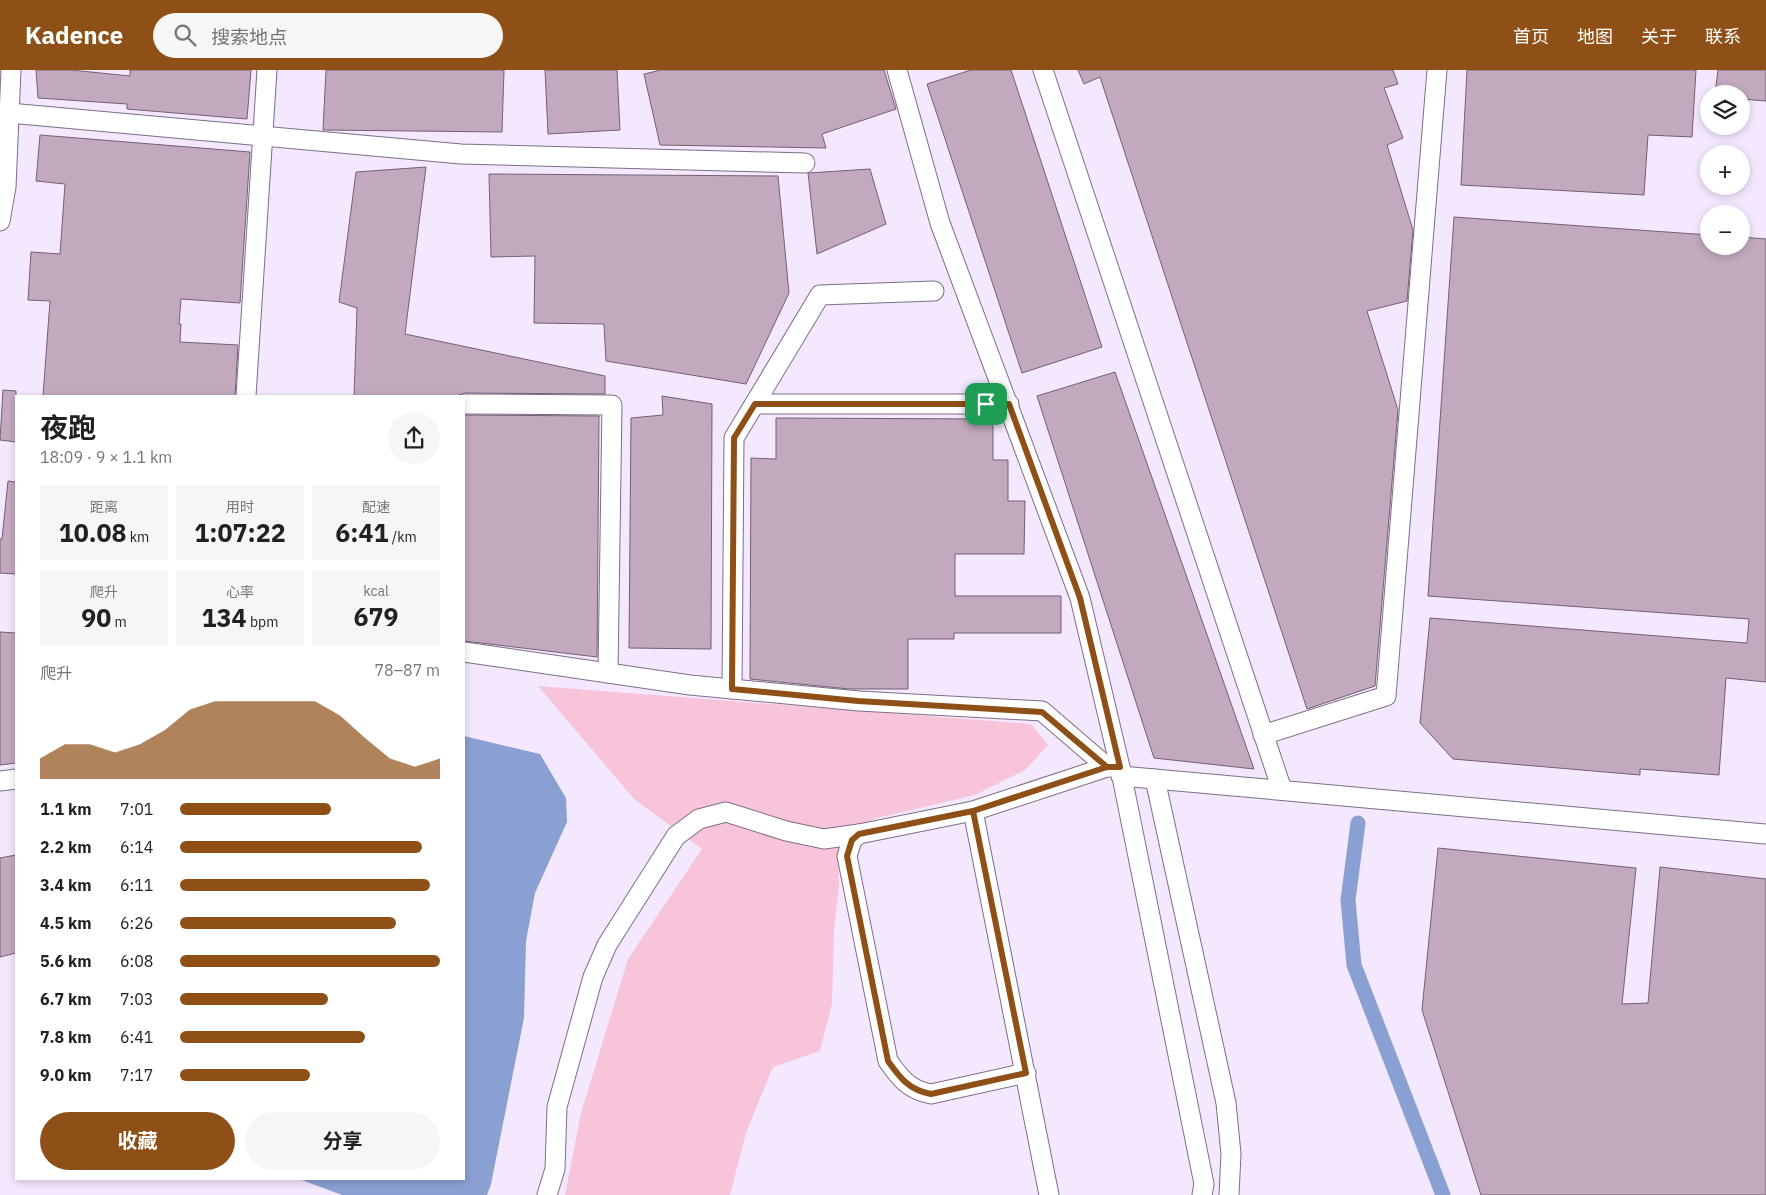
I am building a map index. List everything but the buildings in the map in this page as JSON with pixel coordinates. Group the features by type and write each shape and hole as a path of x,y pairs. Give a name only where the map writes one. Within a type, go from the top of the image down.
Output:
{"street":[{"path":"0,222 6,187 11,70"},
{"path":"246,395 268,70"},
{"path":"897,70 940,223 1080,598 1204,1184 1202,1195"},
{"path":"1044,70 1282,790"},
{"path":"1263,735 1386,696 1437,70"},
{"path":"9,113 462,154 805,163"},
{"path":"732,689 734,438 820,295 934,291"},
{"path":"465,404 612,405 608,673"},
{"path":"755,404 1009,404"},
{"path":"465,652 732,689 858,701 1042,712 1116,770 1154,779 1766,834"},
{"path":"547,1195 555,1169 557,1107 593,977 607,945 676,836 699,819 726,812 786,831 824,838 859,834 973,811 1116,770"},
{"path":"0,781 15,779"},
{"path":"1154,779 1226,1103 1231,1154 1229,1195"},
{"path":"973,811 1049,1195"},
{"path":"859,834 852,840 847,856 888,1061 903,1081 917,1092 931,1094 1026,1073"}],"shaded area":[{"path":"538,686 1031,724 1048,745 1025,770 975,795 873,819 838,846 839,887 834,928 832,1004 820,1051 773,1067 746,1133 730,1195 565,1195 581,1113 628,959 702,849 634,799"}],"water":[{"path":"465,736 540,754 566,798 567,822 535,893 526,941 524,1018 491,1184 487,1195 342,1195 302,1180 465,1180"}],"waterway":[{"path":"1358,823 1348,900 1354,965 1443,1195"}],"route":[{"path":"986,404 755,404 734,438 732,689 858,701 1042,712 1107,767 1040,789 973,811 1026,1073 931,1094 917,1092 903,1081 888,1061 847,856 852,840 859,834 973,811 1040,789 1107,767 1120,767 1080,598 1009,404 986,404"}]}
